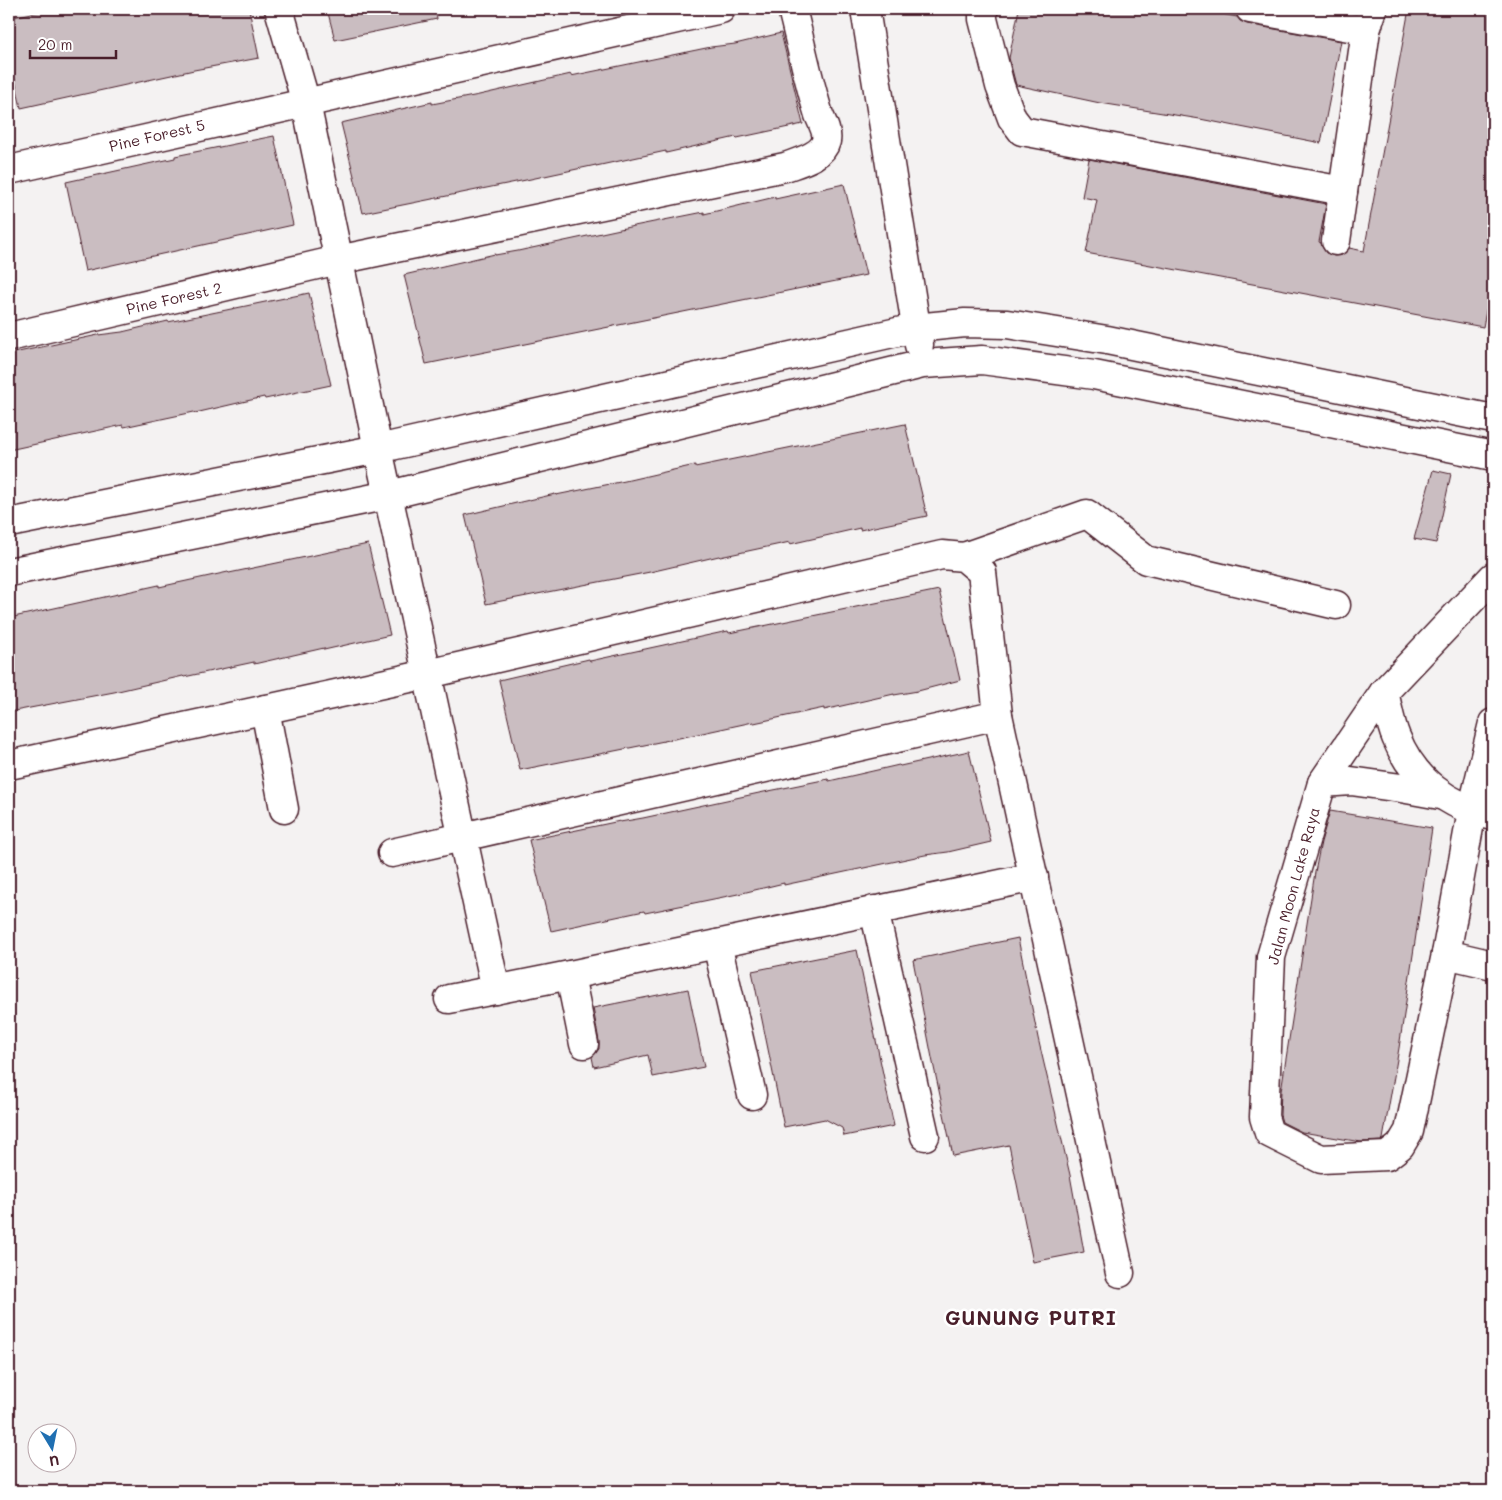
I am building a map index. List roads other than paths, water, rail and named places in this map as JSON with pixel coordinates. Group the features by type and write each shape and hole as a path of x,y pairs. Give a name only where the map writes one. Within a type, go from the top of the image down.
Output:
{"street":[{"path":"279,9 306,103 378,449 496,990"},
{"name":"Pine Forest 5","path":"9,170 722,9"},
{"name":"Pine Forest 2","path":"9,337 338,260 785,167 813,156 824,146 826,135 818,112 792,9"},
{"path":"865,9 915,328 923,364"},
{"path":"983,9 983,19 1000,86 1012,118 1022,131 1343,191"},
{"path":"1250,9 1370,19 1336,240"},
{"path":"9,523 378,449 915,328 965,324 1016,325 1116,342 1493,420 1489,455 1094,375 982,360 923,364 389,495 9,572"},
{"path":"9,765 428,674 942,555 964,557 1087,514 1146,560 1336,606"},
{"path":"964,557 982,572 998,715 1120,1272"},
{"name":"Jalan Moon Lake Raya","path":"1446,954 1409,1131 1400,1146 1387,1156 1321,1159 1269,1133 1264,1117 1271,957 1322,783 1384,692 1493,577"},
{"path":"1384,692 1395,736 1408,761 1424,781 1444,796 1483,814"},
{"path":"265,709 284,809"},
{"path":"392,853 998,715"},
{"path":"1493,723 1483,814 1446,954 1493,965"},
{"path":"1322,783 1352,781 1444,796"},
{"path":"449,999 570,976 1034,877"},
{"path":"874,910 925,1136"},
{"path":"717,944 752,1095"},
{"path":"570,976 584,1044"}],"district":[{"name":"GUNUNG PUTRI","path":"1031,1318"}]}
